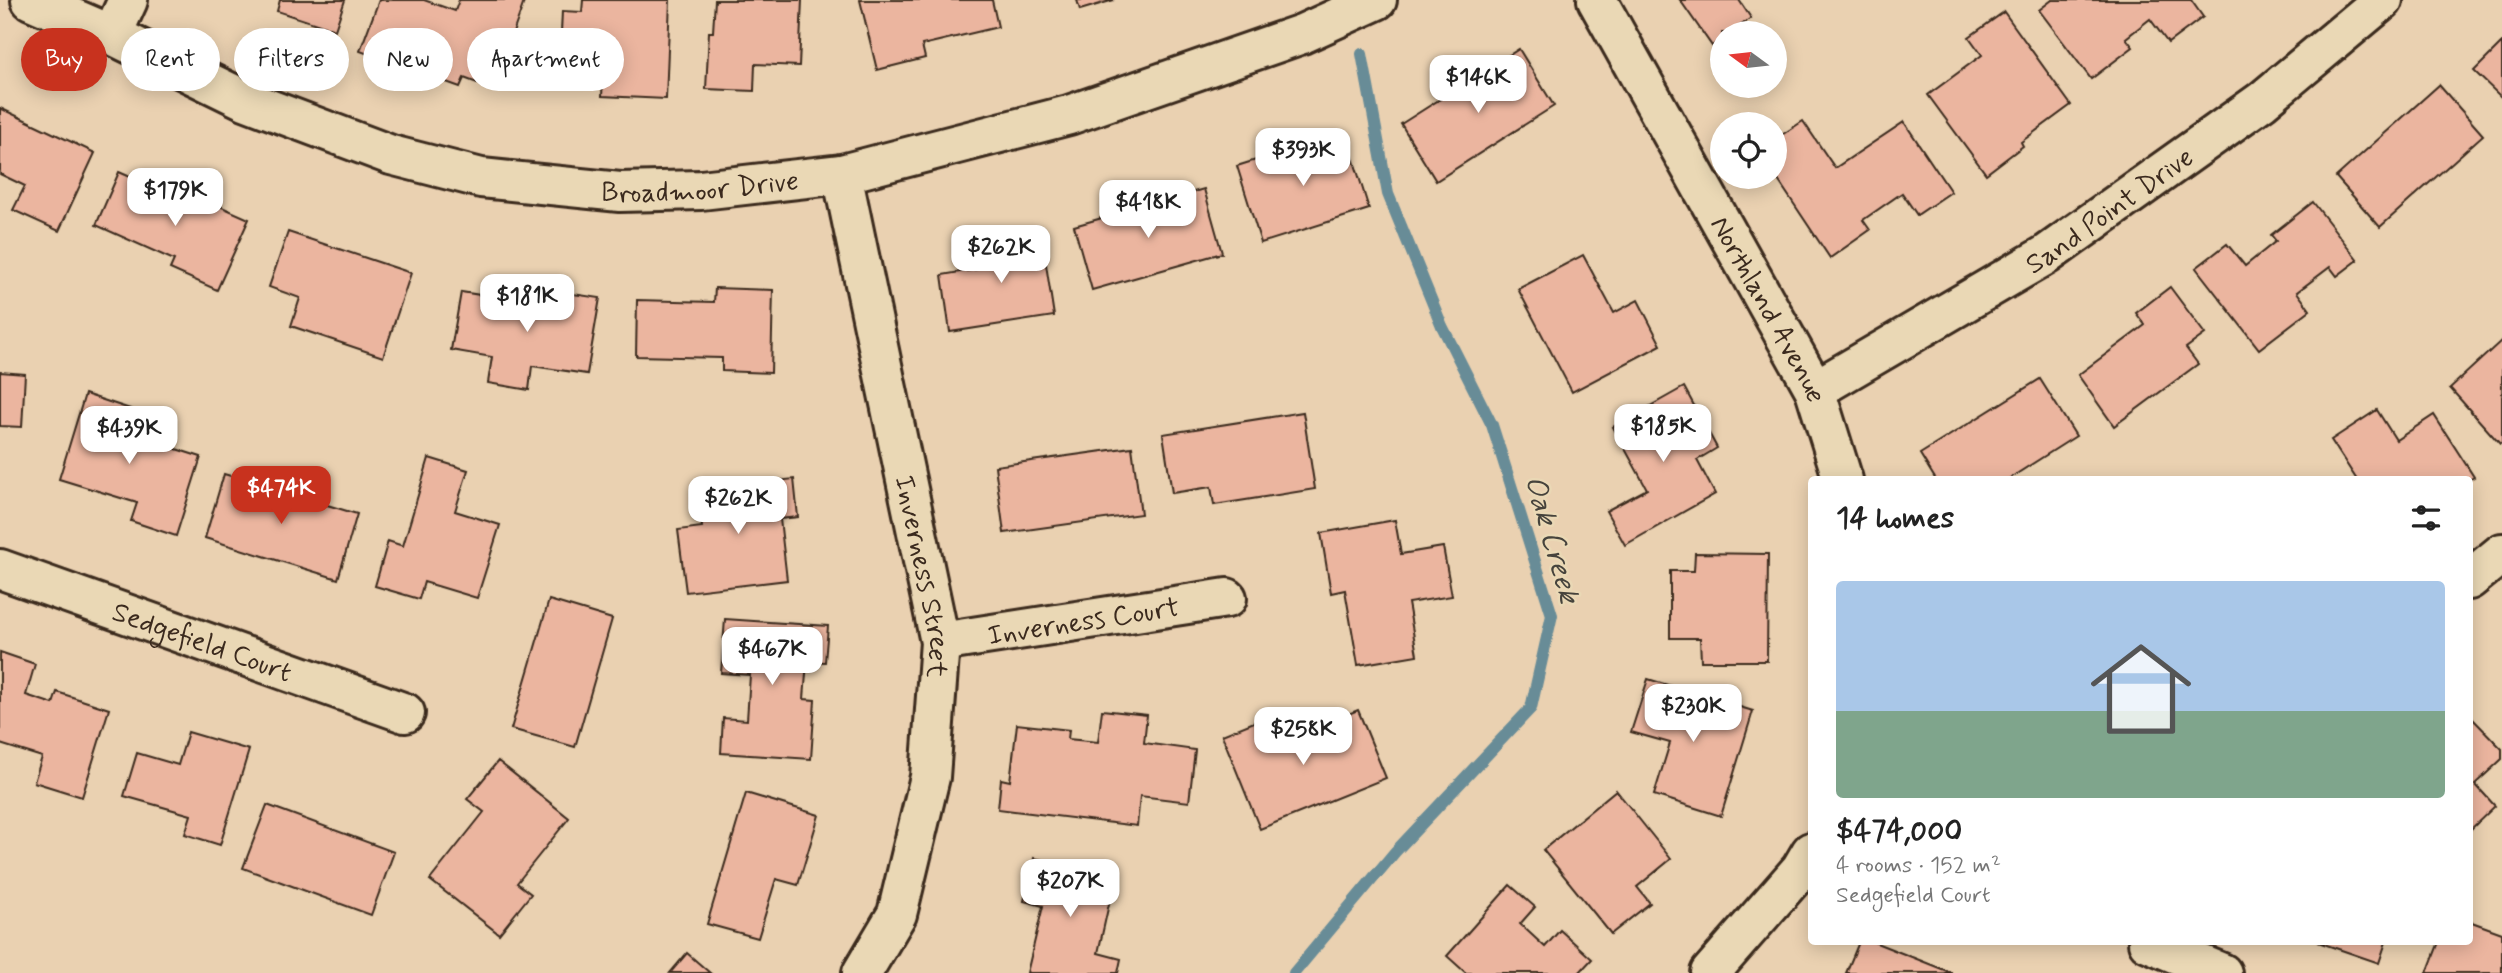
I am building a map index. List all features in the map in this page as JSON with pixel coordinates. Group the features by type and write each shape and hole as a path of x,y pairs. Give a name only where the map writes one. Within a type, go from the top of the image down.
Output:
{"street":[{"name":"Broadmoor Drive","path":"30,0 112,35 257,104 391,155 481,178 620,192 701,190 842,174 1069,115 1302,34 1377,0"},
{"path":"112,35 128,0"},
{"name":"Northland Avenue","path":"1597,0 1815,390 1842,476"},
{"name":"Sand Point Drive","path":"1815,390 2046,255 2262,101 2383,0"},
{"name":"Inverness Street","path":"842,174 940,642 930,776 897,914 862,973"},
{"path":"2473,577 2502,553"},
{"name":"Sedgefield Court","path":"0,569 405,713"},
{"name":"Inverness Court","path":"940,642 1227,598"},
{"path":"1710,973 1801,870 1808,857"},
{"path":"2157,945 2211,963"}],"building":[{"path":"280,0 345,0 336,28 277,11"},
{"path":"379,0 424,0 455,11 459,0 524,2 515,28 467,28 467,79 464,78 460,87 453,84 453,28 369,28"},
{"path":"583,0 670,0 666,99 602,96 602,91 624,91 624,28 561,28 562,11 582,12"},
{"path":"715,0 802,0 799,66 755,64 754,91 706,89 709,32 713,32"},
{"path":"860,0 992,0 998,27 922,45 925,58 877,70"},
{"path":"1077,0 1114,0 1080,10"},
{"path":"1680,0 1739,0 1751,18 1747,21 1710,21 1710,43"},
{"path":"2052,0 2191,0 2203,17 2168,43 2150,19 2126,38 2133,47 2091,79 2039,10"},
{"path":"2004,12 2071,105 2021,142 2023,146 1986,174 1928,95 1982,55 1969,37"},
{"path":"2502,43 2502,98 2474,71"},
{"path":"1519,49 1554,106 1436,181 1401,124"},
{"path":"2439,85 2483,135 2380,227 2336,177"},
{"path":"0,108 95,153 59,231 13,210 25,186 0,174"},
{"path":"1803,121 1835,168 1904,122 1951,192 1917,215 1902,193 1863,220 1870,230 1830,258 1784,189 1787,189 1787,131"},
{"path":"1345,132 1369,209 1261,243 1237,166"},
{"path":"119,172 192,204 195,195 249,219 217,290 170,269 174,260 96,225"},
{"path":"1204,189 1222,253 1092,290 1074,226"},
{"path":"2313,202 2358,260 2337,276 2330,267 2297,292 2310,310 2259,349 2196,268 2227,244 2245,266 2276,241 2271,235"},
{"path":"288,232 411,273 383,357 291,326 300,298 269,287"},
{"path":"1041,232 1054,316 950,332 942,275 978,269 974,242"},
{"path":"1583,255 1614,313 1638,300 1661,345 1572,392 1518,289"},
{"path":"2170,287 2205,334 2186,348 2198,364 2114,426 2078,375 2145,325 2136,313"},
{"path":"533,288 600,298 587,374 532,366 529,390 488,383 492,357 451,350 461,292 531,303"},
{"path":"715,288 773,290 771,373 722,371 722,358 636,356 637,300 714,302"},
{"path":"2502,340 2502,442 2500,444 2450,388"},
{"path":"0,372 25,374 22,427 0,426"},
{"path":"2040,379 2076,436 2013,476 1934,476 1920,454"},
{"path":"1684,387 1717,448 1697,460 1715,494 1625,545 1606,511 1647,489 1613,427"},
{"path":"85,394 133,410 126,433 201,457 176,536 131,521 137,503 59,479"},
{"path":"2377,410 2396,440 2434,415 2474,477 2354,476 2331,440"},
{"path":"1303,412 1315,489 1214,505 1211,487 1172,493 1163,434"},
{"path":"1132,447 1141,514 1004,533 995,466"},
{"path":"429,458 468,470 455,511 500,525 477,598 424,582 419,599 375,586 388,541 403,546"},
{"path":"224,474 357,514 338,579 205,538"},
{"path":"794,479 798,517 780,519 787,580 686,592 678,530 702,527 697,490"},
{"path":"1395,520 1401,554 1443,547 1452,596 1408,603 1417,655 1358,665 1345,590 1331,593 1321,533"},
{"path":"1695,553 1768,554 1767,661 1701,661 1700,638 1670,638 1670,571 1694,571"},
{"path":"549,600 612,619 575,747 511,729"},
{"path":"725,619 828,626 825,662 807,661 804,699 815,700 811,759 721,753 723,718 747,720 750,675 721,673"},
{"path":"0,652 35,664 26,695 53,704 57,692 109,709 82,797 34,782 42,757 0,744"},
{"path":"1648,679 1753,711 1721,816 1654,795 1670,743 1631,732"},
{"path":"1102,710 1147,715 1144,743 1195,750 1189,802 1140,796 1137,826 998,809 1001,779 1010,781 1017,724 1069,730 1068,739 1098,742"},
{"path":"1358,710 1386,778 1260,829 1222,735 1259,720 1269,746"},
{"path":"2473,719 2502,749 2502,759 2475,784 2495,806 2473,827"},
{"path":"188,732 249,750 220,845 185,834 191,815 124,796 137,753 178,765"},
{"path":"498,761 569,818 517,883 531,894 499,934 430,880 484,812 467,799"},
{"path":"1616,790 1671,859 1637,887 1650,903 1611,934 1543,850"},
{"path":"746,793 819,815 798,885 776,879 758,938 707,924"},
{"path":"267,805 394,852 371,915 243,868"},
{"path":"1034,858 1115,877 1098,953 1121,959 1118,973 1027,973 1043,906 1024,901"},
{"path":"1510,885 1535,907 1520,924 1545,947 1560,930 1592,959 1579,973 1466,973 1447,956"},
{"path":"2473,922 2502,933 2502,973 2427,973 2438,945 2473,945"},
{"path":"1858,945 1882,945 1952,973 1846,973"},
{"path":"2327,945 2385,945 2379,963"},
{"path":"687,953 710,973 670,973"}],"waterway":[{"name":"Oak Creek","path":"1294,973 1395,852 1531,708 1552,615 1492,425 1442,326 1388,194 1362,54"}]}
